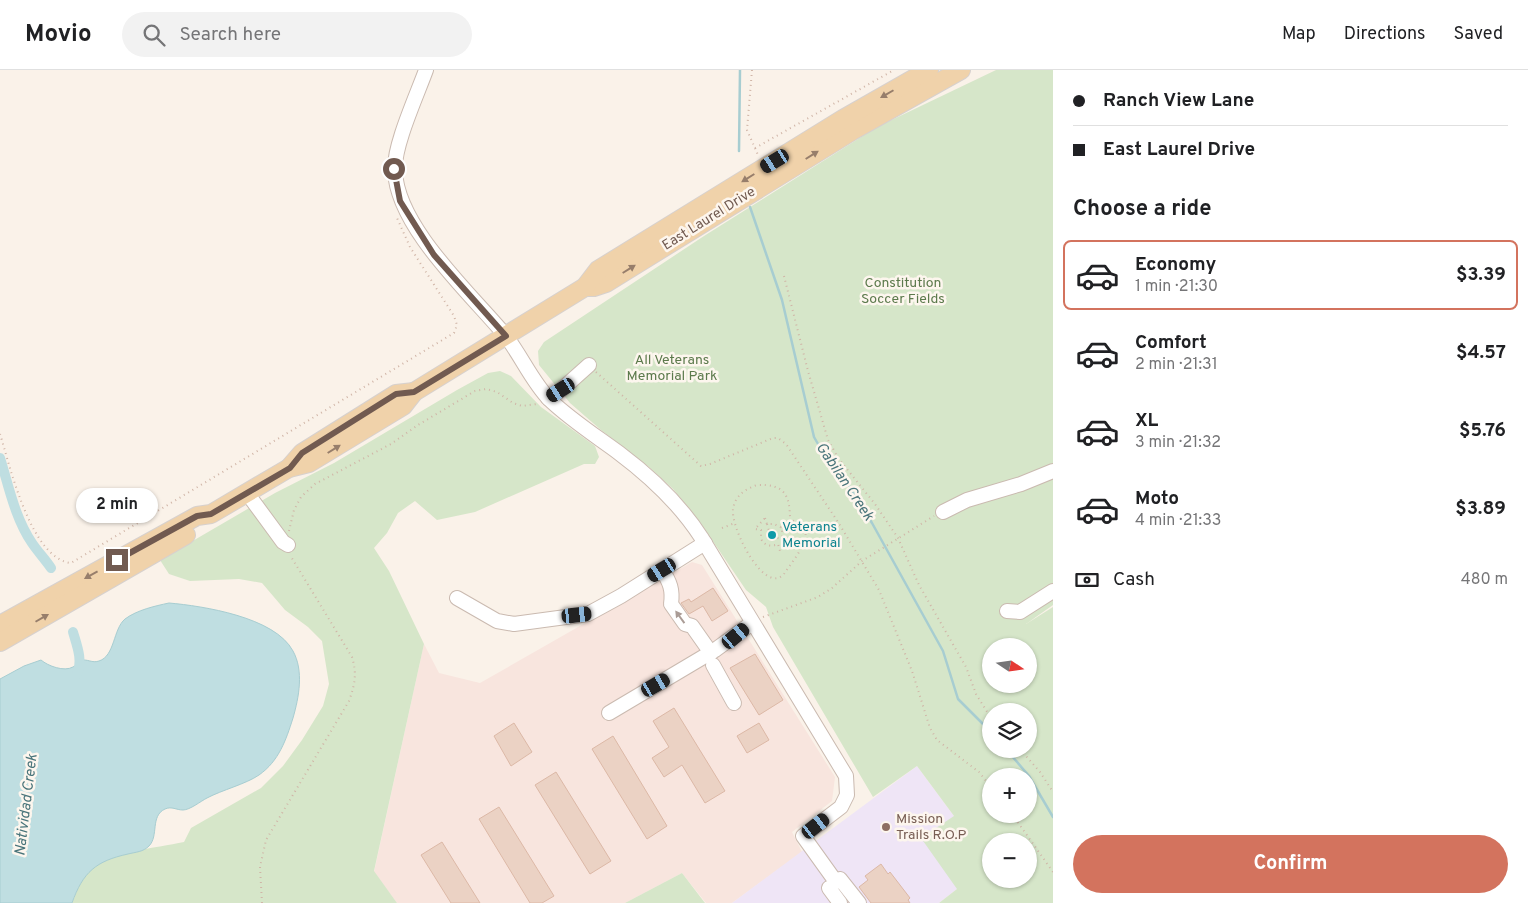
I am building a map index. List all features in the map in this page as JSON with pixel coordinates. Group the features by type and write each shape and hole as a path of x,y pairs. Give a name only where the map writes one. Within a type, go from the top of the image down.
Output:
{"main road":[{"name":"East Laurel Drive","path":"0,625 197,516 211,514 290,468 310,464 402,406 414,392 585,287 598,270 843,119 929,70"},
{"name":"East Laurel Drive","path":"585,287 594,287 606,283 866,122 962,70"},
{"name":"East Laurel Drive","path":"0,642 203,525 211,514"}],"street":[{"path":"426,70 397,150 394,169 400,201 434,255 506,336 548,398 565,414 621,455 661,488 686,514 705,543 846,776 847,795 840,807 803,836 835,883 859,903"},
{"path":"548,398 561,390 589,366"},
{"path":"943,512 967,500 1020,484 1053,471"},
{"path":"247,493 282,542 288,545"},
{"path":"457,598 497,621 514,624 588,614 705,543"},
{"path":"662,570 670,582 672,592 671,604 685,624 692,626 711,657 734,703"},
{"path":"1007,611 1020,612 1053,591"},
{"path":"609,713 711,657 752,623"},
{"path":"835,883 840,903"}],"path":[{"path":"752,70 748,130 764,168"},
{"path":"755,148 894,70"},
{"path":"784,276 810,380 828,440 839,459 898,538 919,585 966,667 976,694 982,704"},
{"path":"0,434 20,502 37,536 52,554 64,562 71,562 446,338"},
{"path":"589,366 701,466 772,438 778,438 786,444 862,560 879,590 912,671 930,728 937,740 982,776"},
{"path":"262,903 260,867 266,840 355,685 356,670 352,657 294,563 288,545 288,534 294,510 302,497 315,484 391,444 418,425 475,391 486,389 497,392 513,404 522,406 534,405 548,398"},
{"path":"782,540 782,528 790,520 790,504 785,493 776,487 757,485 744,490 736,499 733,510 738,536 750,556 766,574 776,578 784,574 806,539 799,522 790,520"},
{"path":"752,623 818,597 832,588 862,560 943,512"},
{"path":"769,532 765,518 755,529 773,533 780,551 789,541 775,537"},
{"path":"722,528 735,523"},
{"path":"766,524 774,524 782,528"},
{"path":"761,530 760,539 765,544 770,546 778,544"},
{"path":"1028,758 1053,792"},
{"path":"1018,823 1053,872"}],"shaded area":[{"path":"692,562 702,565 835,777 832,801 792,832 802,852 732,903 706,903 682,873 625,903 397,903 374,872 424,644 439,673 480,683"},
{"name":"Mission Trails R.O.P","path":"917,766 954,816 957,889 939,903 732,903"}],"green space":[{"path":"996,70 1053,70 1053,605 1026,624 1053,607 1053,903 939,903 957,889 921,838 954,816 917,766 873,797 773,627 766,607 746,590 697,518 673,489 649,467 570,403 539,365 538,351 544,342 704,236 877,127"},
{"path":"500,371 511,376 541,407 595,446 599,457 595,464 584,464 475,512 437,520 415,501 398,513 387,533 374,548 389,571 424,644 374,871 397,903 72,903 83,879 97,865 120,855 184,842 191,828 261,788 283,766 302,740 323,706 329,684 322,641 308,627 285,610 262,583 239,579 190,581 169,574 160,560 275,493 334,463 457,390 488,373"},
{"path":"682,873 705,903 625,903"}],"water":[{"path":"169,603 237,615 271,630 284,639 293,651 296,659 299,675 299,693 288,734 281,750 272,763 254,778 213,795 189,809 167,808 160,812 156,821 154,837 149,846 142,851 107,860 92,869 81,883 72,903 0,903 0,679 24,666 41,660 61,669 73,667 84,660 99,661 108,654 118,629 125,619 152,607"}],"building":[{"path":"713,588 728,611 712,621 703,606 689,614 681,603 689,599 691,602"},
{"path":"755,654 783,700 759,715 730,668"},
{"path":"674,708 725,791 705,803 682,765 664,777 652,758 669,747 653,721"},
{"path":"514,723 532,752 511,766 494,736"},
{"path":"759,723 769,740 747,753 737,736"},
{"path":"613,736 667,826 647,839 592,749"},
{"path":"556,772 611,861 590,874 535,785"},
{"path":"499,807 554,896 542,903 530,903 479,819"},
{"path":"442,842 480,903 451,903 421,855"},
{"path":"881,864 888,874 890,872 910,898 908,900 910,903 871,903 859,887 868,880 865,876"}],"waterway":[{"name":"Gabilan Creek","path":"739,151 740,70"},
{"name":"Gabilan Creek","path":"750,207 782,300 814,437 829,463 847,483 872,523 943,651 958,699 982,723"},
{"name":"Natividad Creek","path":"0,458 21,523 32,543 51,568"},
{"name":"Natividad Creek","path":"73,632 79,658 77,674"},
{"name":"Gabilan Creek","path":"1014,758 1029,776 1053,817"}],"place":[{"name":"Veterans Memorial","path":"772,535"},
{"name":"Mission Trails R.O.P","path":"886,827"}],"route":[{"path":"117,560 197,516 211,514 290,468 302,453 396,394 414,392 506,336 434,255 400,201 394,169"}],"park label":[{"name":"Constitution Soccer Fields","path":"903,292"},
{"name":"All Veterans Memorial Park","path":"672,368"}]}
